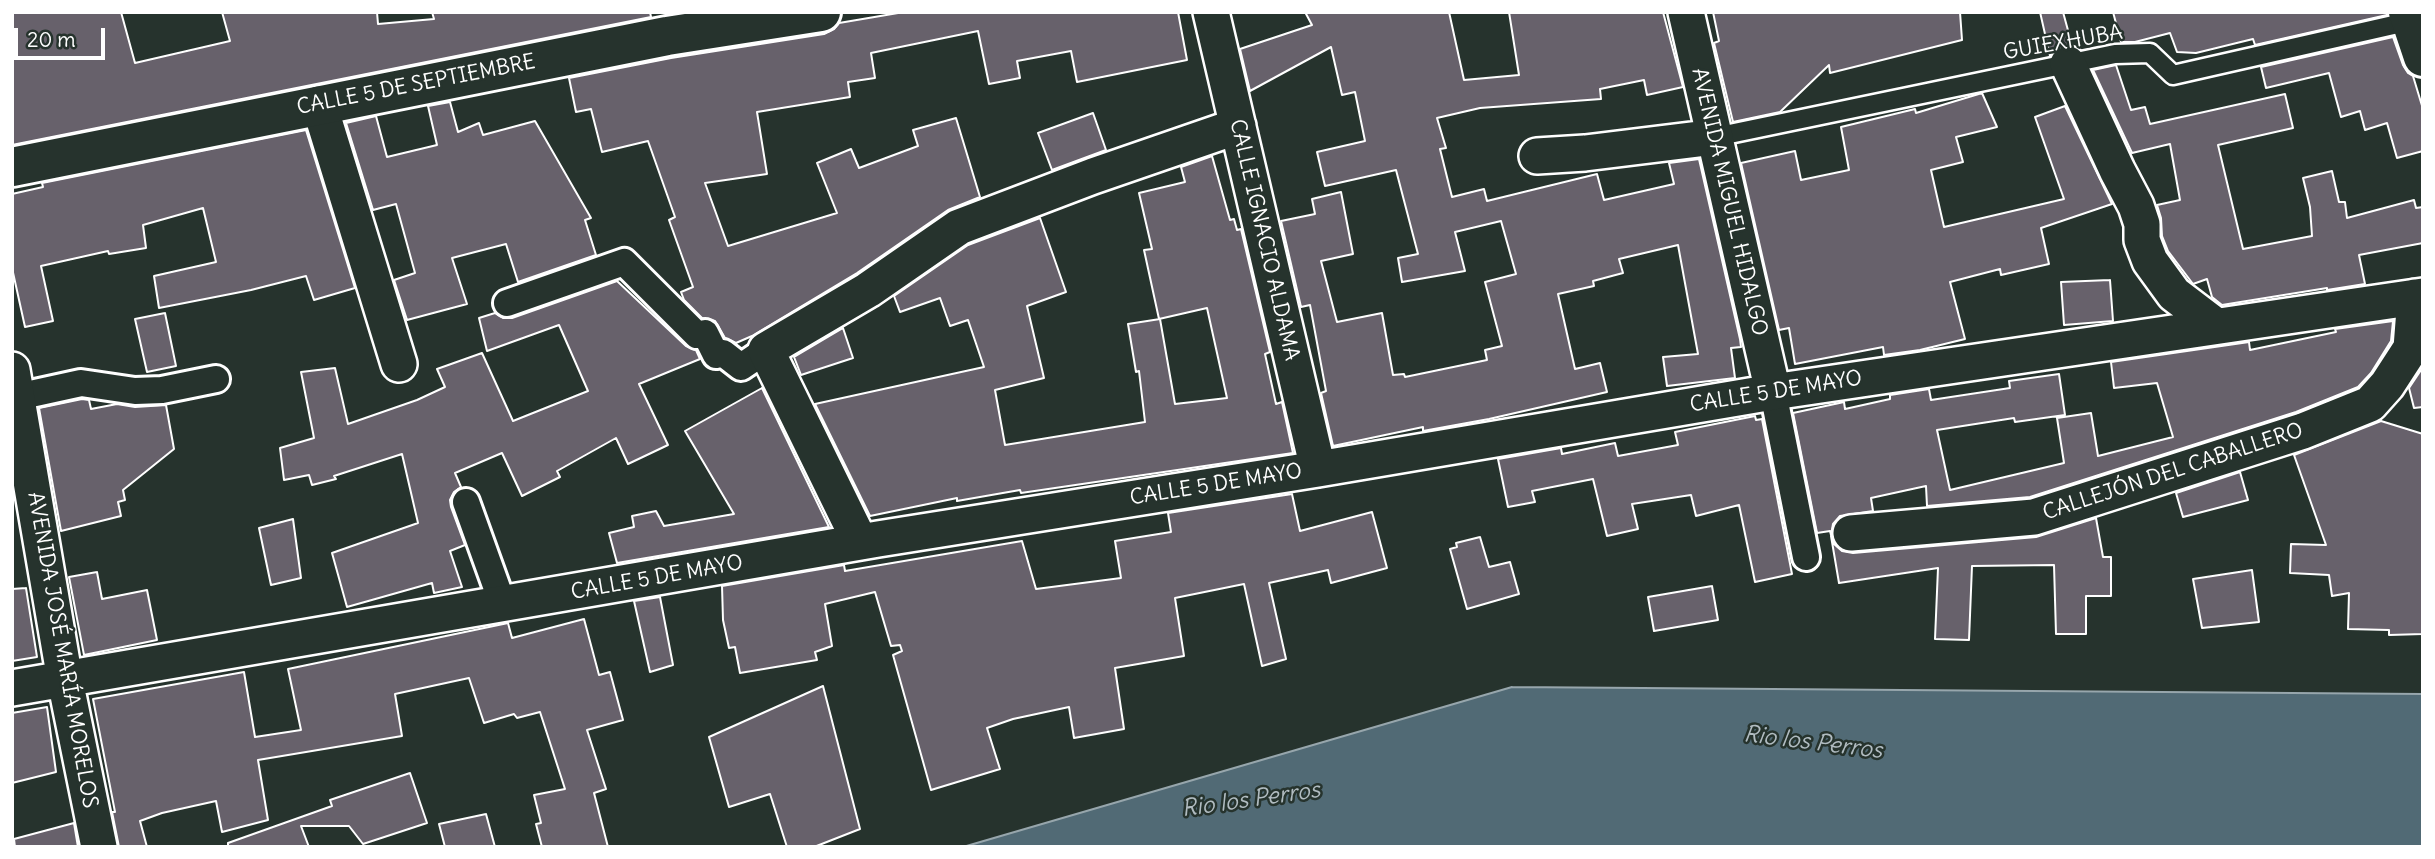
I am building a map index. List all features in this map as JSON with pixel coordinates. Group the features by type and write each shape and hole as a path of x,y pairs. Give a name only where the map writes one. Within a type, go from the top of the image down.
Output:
{"street":[{"name":"CALLE 5 DE SEPTIEMBRE","path":"12,167 319,104 666,24 821,12"},
{"name":"CALLE IGNACIO ALDAMA","path":"1211,12 1318,469"},
{"name":"AVENIDA MIGUEL HIDALGO","path":"1686,12 1773,392"},
{"path":"2410,17 2423,57"},
{"path":"2068,64 2136,206 2142,224 2142,240 2150,261 2174,294 2216,326"},
{"path":"319,104 399,364"},
{"path":"508,303 624,262 697,335 705,333 716,355 723,352 741,368 766,350 868,290 959,227 1093,176 1238,126"},
{"path":"1537,156 1585,153 1715,137"},
{"name":"CALLE 5 DE MAYO","path":"12,688 860,542 1318,469 1773,392 2419,296"},
{"name":"CALLEJÓN DEL CABALLERO","path":"1851,533 2034,517 2303,431 2370,404 2388,385 2411,348 2419,296"},
{"path":"766,350 860,542"},
{"path":"15,383 82,383 135,391 162,390 216,379"},
{"name":"AVENIDA JOSÉ MARÍA MORELOS","path":"15,383 65,680 99,847"},
{"path":"1773,392 1807,557"},
{"path":"466,502 503,605"}],"lane":[{"name":"GUIEXHUBA","path":"1715,137 2115,54 2150,53 2173,75 2410,17"}],"water":[{"name":"Rio los Perros","path":"1512,687 2423,694 2423,847 963,847"}],"building":[{"path":"12,12 121,12 135,63 230,41 222,12 377,12 378,24 434,19 432,12 650,12 651,17 12,145"},
{"path":"904,12 1178,12 1187,60 1077,82 1071,51 1017,61 1020,78 989,84 978,31 871,53 875,78 848,82 850,97 757,112 767,174 705,183 728,246 837,213 817,163 851,149 859,168 918,146 913,130 956,118 980,197 948,210 857,273 752,336 736,343 725,338 715,321 702,318 684,300 681,292 693,287 669,220 675,217 648,141 602,152 591,109 576,112 569,78 671,58 824,34 839,23"},
{"path":"1305,12 1449,12 1464,80 1519,75 1509,12 1663,12 1683,87 1647,95 1644,80 1600,89 1601,99 1480,108 1437,118 1446,148 1440,149 1452,197 1484,189 1487,201 1597,174 1604,200 1674,184 1669,163 1699,159 1740,339 1741,347 1731,348 1735,378 1667,386 1663,357 1698,354 1678,245 1619,259 1623,273 1593,281 1594,286 1558,294 1575,369 1600,363 1607,392 1489,419 1423,431 1423,427 1333,446 1321,393 1326,391 1310,305 1301,307 1281,221 1315,214 1312,199 1341,192 1353,254 1321,261 1337,322 1382,313 1393,375 1404,374 1405,377 1487,360 1485,350 1502,346 1485,282 1516,274 1501,221 1455,232 1465,271 1402,282 1398,258 1418,254 1396,170 1325,186 1317,152 1365,141 1355,92 1342,95 1331,47 1250,91 1240,49 1312,25"},
{"path":"1713,12 1960,12 1962,40 1830,73 1829,65 1780,112 1733,122 1714,43 1719,41"},
{"path":"2040,12 2063,12 2072,45 2059,46 2050,56"},
{"path":"2113,12 2387,12 2387,15 2255,45 2253,39 2196,53 2177,52 2170,33 2135,42 2121,42"},
{"path":"2393,37 2403,65 2413,76 2423,109 2423,151 2397,158 2387,123 2365,130 2360,111 2341,117 2329,73 2266,88 2261,67"},
{"path":"2116,65 2131,110 2145,107 2150,124 2285,94 2293,128 2218,145 2243,249 2312,236 2310,207 2303,178 2332,171 2339,202 2345,202 2347,218 2414,200 2416,208 2423,207 2423,243 2359,255 2365,284 2222,305 2212,297 2207,279 2193,284 2168,251 2162,236 2157,205 2180,200 2170,144 2132,153 2093,70"},
{"path":"1982,93 1997,127 1956,137 1963,162 1931,170 1944,227 2064,199 2035,117 2065,106 2112,204 2041,228 2049,264 2001,275 2000,269 1950,282 1965,339 1920,350 1884,355 1883,347 1795,364 1789,328 1779,330 1741,163 1795,151 1801,180 1849,170 1841,127 1915,109 1916,113"},
{"path":"450,102 458,132 479,123 483,135 535,121 591,218 585,220 596,255 518,282 506,244 452,258 467,304 407,320 394,280 415,273 396,204 373,210 346,123 376,116 387,157 437,145 428,106"},
{"path":"1093,113 1106,150 1052,170 1038,133"},
{"path":"306,130 355,288 314,300 306,276 159,308 154,276 216,262 203,208 143,225 146,248 109,254 108,251 41,266 53,321 25,327 12,268 12,194 43,187 42,183"},
{"path":"1212,156 1230,220 1234,219 1237,230 1241,229 1270,352 1265,354 1276,404 1282,402 1293,453 1021,493 1020,490 957,501 957,498 870,516 815,404 984,367 968,320 950,326 940,298 900,312 894,296 968,245 1040,218 1066,292 1027,306 1044,378 995,390 1005,445 1145,422 1139,371 1136,372 1128,324 1160,319 1175,404 1227,398 1207,308 1159,319 1144,250 1152,249 1139,193 1185,182 1181,167"},
{"path":"2110,280 2113,321 2064,325 2061,282"},
{"path":"617,281 686,346 696,350 700,359 639,384 668,445 628,464 616,438 557,471 560,477 522,496 502,453 455,473 461,487 454,492 450,500 465,545 450,551 462,587 434,593 432,583 347,607 332,553 418,523 402,454 334,476 336,479 312,485 309,475 284,480 280,448 314,438 301,372 335,368 348,424 417,400 445,387 437,369 482,353 513,421 588,391 559,325 487,351 479,318 495,313 503,318 512,318"},
{"path":"165,313 176,366 147,372 135,319"},
{"path":"2393,321 2391,341 2371,373 2358,387 2296,412 2030,497 1927,506 1926,486 1871,498 1873,511 1840,516 1833,524 1831,535 1830,531 1817,533 1793,413 1844,402 1845,409 1890,399 1890,395 1929,389 1931,400 2010,388 2009,381 2059,374 2065,415 2015,422 2014,418 1937,430 1950,490 2064,463 2057,418 2091,413 2098,456 2173,437 2157,383 2114,388 2111,362 2249,342 2250,350 2336,332 2335,329"},
{"path":"843,328 853,358 801,375 794,357"},
{"path":"2423,367 2423,407 2414,408 2409,388"},
{"path":"762,388 829,527 617,563 609,533 634,527 632,516 656,511 664,526 734,514 685,431"},
{"path":"89,400 91,409 117,404 135,407 166,405 174,449 123,490 125,500 118,502 121,516 61,531 39,408"},
{"path":"1755,416 1756,420 1762,419 1792,574 1755,582 1739,505 1696,516 1691,495 1632,504 1638,529 1607,536 1593,479 1532,491 1535,502 1508,507 1498,459 1561,448 1562,454 1615,443 1618,456 1678,445 1675,432"},
{"path":"2381,421 2423,434 2423,634 2389,635 2389,630 2348,629 2349,593 2332,596 2329,575 2290,573 2291,544 2326,545 2294,455"},
{"path":"2240,472 2248,500 2183,517 2176,493"},
{"path":"1292,494 1300,531 1372,512 1387,568 1331,583 1328,570 1269,583 1286,659 1262,666 1244,584 1175,598 1184,656 1115,668 1124,729 1074,738 1069,707 1013,719 987,728 1000,769 931,790 893,655 902,651 900,645 891,646 875,592 825,604 832,646 815,652 817,660 740,673 735,647 729,648 723,620 722,586 844,565 845,571 1022,541 1036,589 1121,578 1115,541 1171,532 1168,513"},
{"path":"2096,518 2103,557 2111,557 2111,596 2086,596 2086,634 2056,634 2054,565 1972,566 1969,640 1935,639 1938,568 1839,583 1831,536 1834,544 1842,551 1853,553 2036,537"},
{"path":"293,519 301,578 271,585 259,528"},
{"path":"1480,537 1489,567 1510,562 1519,594 1467,609 1450,549 1457,547 1456,543"},
{"path":"2252,570 2259,622 2202,628 2193,579"},
{"path":"97,572 102,599 147,590 157,640 84,655 69,577"},
{"path":"1712,586 1718,620 1654,631 1648,597"},
{"path":"26,588 37,657 12,661 12,589"},
{"path":"660,597 673,665 650,672 634,601"},
{"path":"584,619 599,675 610,672 623,720 587,730 606,789 594,793 608,847 542,847 536,824 541,823 534,795 565,789 540,712 517,718 514,714 484,723 469,678 395,694 402,736 258,760 268,820 222,832 216,801 162,813 140,821 147,847 119,847 112,812 115,812 93,699 244,672 255,737 301,730 288,669 508,623 512,638"},
{"path":"823,686 860,829 814,847 787,847 770,794 729,807 709,737"},
{"path":"47,707 56,772 12,783 12,713"},
{"path":"410,773 427,823 363,844 349,826 301,826 309,847 228,847 228,843 332,806 330,800"},
{"path":"486,814 495,847 445,847 439,824"},
{"path":"74,823 78,847 15,847 14,839"}]}
